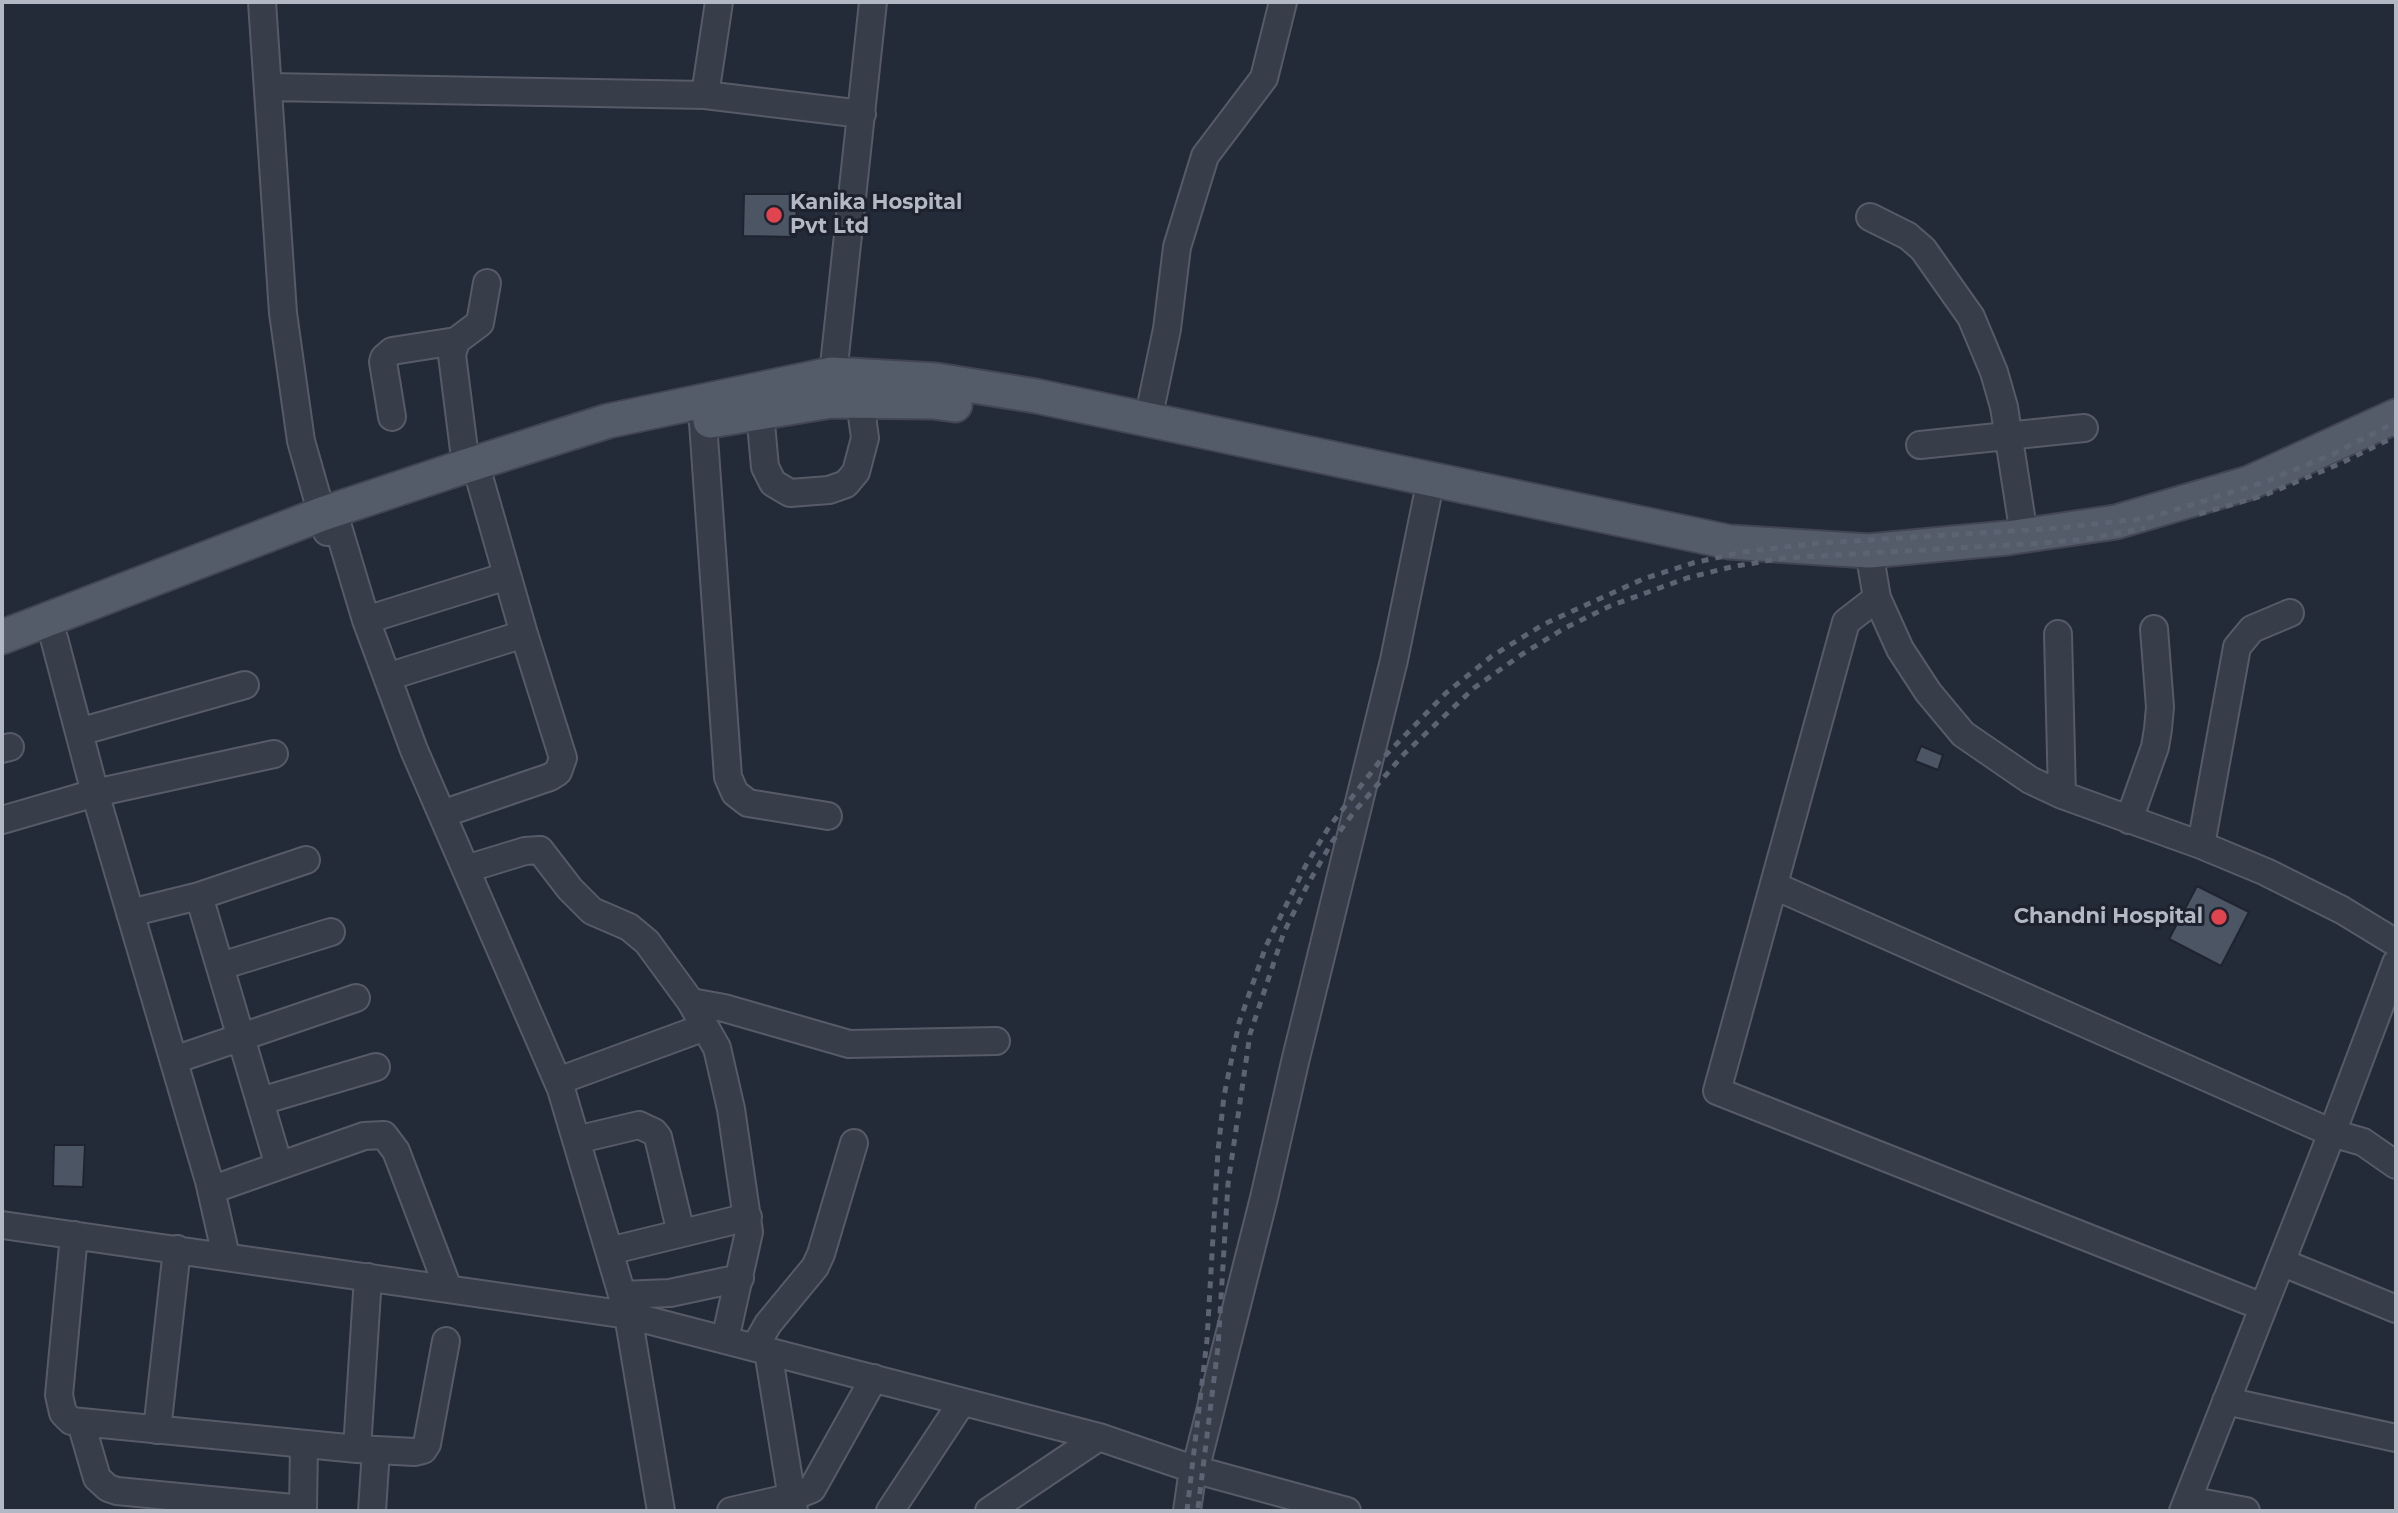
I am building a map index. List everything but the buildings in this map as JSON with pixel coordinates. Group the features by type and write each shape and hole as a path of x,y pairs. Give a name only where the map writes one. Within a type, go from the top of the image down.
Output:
{"main road":[{"path":"2,637 473,473 608,421 700,412 936,380 1036,396 1148,420 1183,437"},
{"path":"700,412 760,413 841,392 1031,414 1183,437 1429,488 1729,542 1873,572 2115,540 2255,497 2396,438"},
{"path":"1873,572 2024,536 2116,522 2249,483 2396,416"},
{"path":"2,657 54,638 330,521"}],"street":[{"path":"262,2 270,86 283,313 301,441 414,750 558,1081 625,1305 661,1511"},
{"path":"705,94 719,2"},
{"path":"760,413 765,467 773,483 790,493 830,490 846,484 856,472 865,438 841,392 873,2"},
{"path":"1148,420 1167,329 1177,247 1205,156 1264,78 1283,2"},
{"path":"270,86 705,94 862,114"},
{"path":"1870,217 1908,236 1923,249 1964,306 1980,338 1994,372 2010,436 2024,536"},
{"path":"392,418 384,358 393,351 456,341 480,323 487,283"},
{"path":"442,814 550,777 558,772 563,758 473,473 452,355 456,341"},
{"path":"700,412 728,777 735,793 748,803 828,816"},
{"path":"1920,445 2084,428"},
{"path":"1187,1511 1193,1469 1199,1455 1261,1212 1295,1062 1382,712 1429,488"},
{"path":"1873,572 1900,649 1928,692 1963,734 2030,780 2062,795 2201,845 2298,888 2342,910 2396,943"},
{"path":"1873,572 1846,622 1717,1091 2263,1307"},
{"path":"366,620 507,576"},
{"path":"2201,845 2237,647 2252,629 2290,612"},
{"path":"2129,820 2155,747 2158,729 2160,707 2154,629"},
{"path":"387,677 524,634"},
{"path":"2058,634 2062,795"},
{"path":"54,638 95,793 211,1190 226,1256"},
{"path":"79,733 245,685"},
{"path":"2,820 95,793 274,754"},
{"path":"466,869 526,851 540,850 570,889 592,911 639,933 691,1002 717,1048 724,1073 749,1232 725,1340"},
{"path":"130,913 199,896 306,860"},
{"path":"1775,886 2332,1133 2362,1142 2396,1165"},
{"path":"199,896 279,1166"},
{"path":"221,966 331,932"},
{"path":"2246,1511 2186,1506 2396,963"},
{"path":"174,1060 356,998"},
{"path":"691,1002 724,1008 849,1044 996,1041"},
{"path":"558,1081 705,1027"},
{"path":"261,1101 376,1067"},
{"path":"576,1140 639,1125 654,1132 658,1137 681,1233"},
{"path":"211,1190 365,1136 384,1135 396,1151 448,1289"},
{"path":"793,1504 761,1349 768,1324 815,1267 821,1254 854,1143"},
{"path":"609,1251 748,1217"},
{"path":"2,1225 448,1289 625,1305 725,1340 1099,1437 1193,1469 1347,1511"},
{"path":"74,1235 58,1395 63,1413 71,1421 415,1452 423,1450 427,1444 446,1341"},
{"path":"158,1430 177,1250"},
{"path":"2281,1262 2396,1309"},
{"path":"368,1277 366,1449 372,1511"},
{"path":"625,1305 740,1278"},
{"path":"731,1511 793,1504 807,1493 818,1482 874,1378"},
{"path":"2226,1401 2396,1438"},
{"path":"890,1511 962,1402"},
{"path":"81,1423 97,1478 108,1488 303,1510 304,1444"},
{"path":"989,1511 1099,1437"}],"railway":[{"path":"1187,1511 1207,1340 1218,1151 1224,1096 1239,1023 1266,946 1306,865 1329,827 1380,761 1446,693 1492,656 1544,624 1643,579 1693,563 1742,552 1820,543 2059,528 2149,518 2264,482 2331,455 2396,422"},
{"path":"2199,514 2265,495 2339,464 2396,436"},
{"path":"1198,1508 1218,1347 1228,1184 1250,1034 1284,932 1308,884 1332,842 1354,812 1404,754 1474,688 1521,655 1563,629 1610,606 1687,578 1783,558 2043,543 2086,539 2145,528"}],"place":[{"name":"Kanika Hospital Pvt Ltd","path":"774,215"},
{"name":"Chandni Hospital","path":"2219,917"}]}
